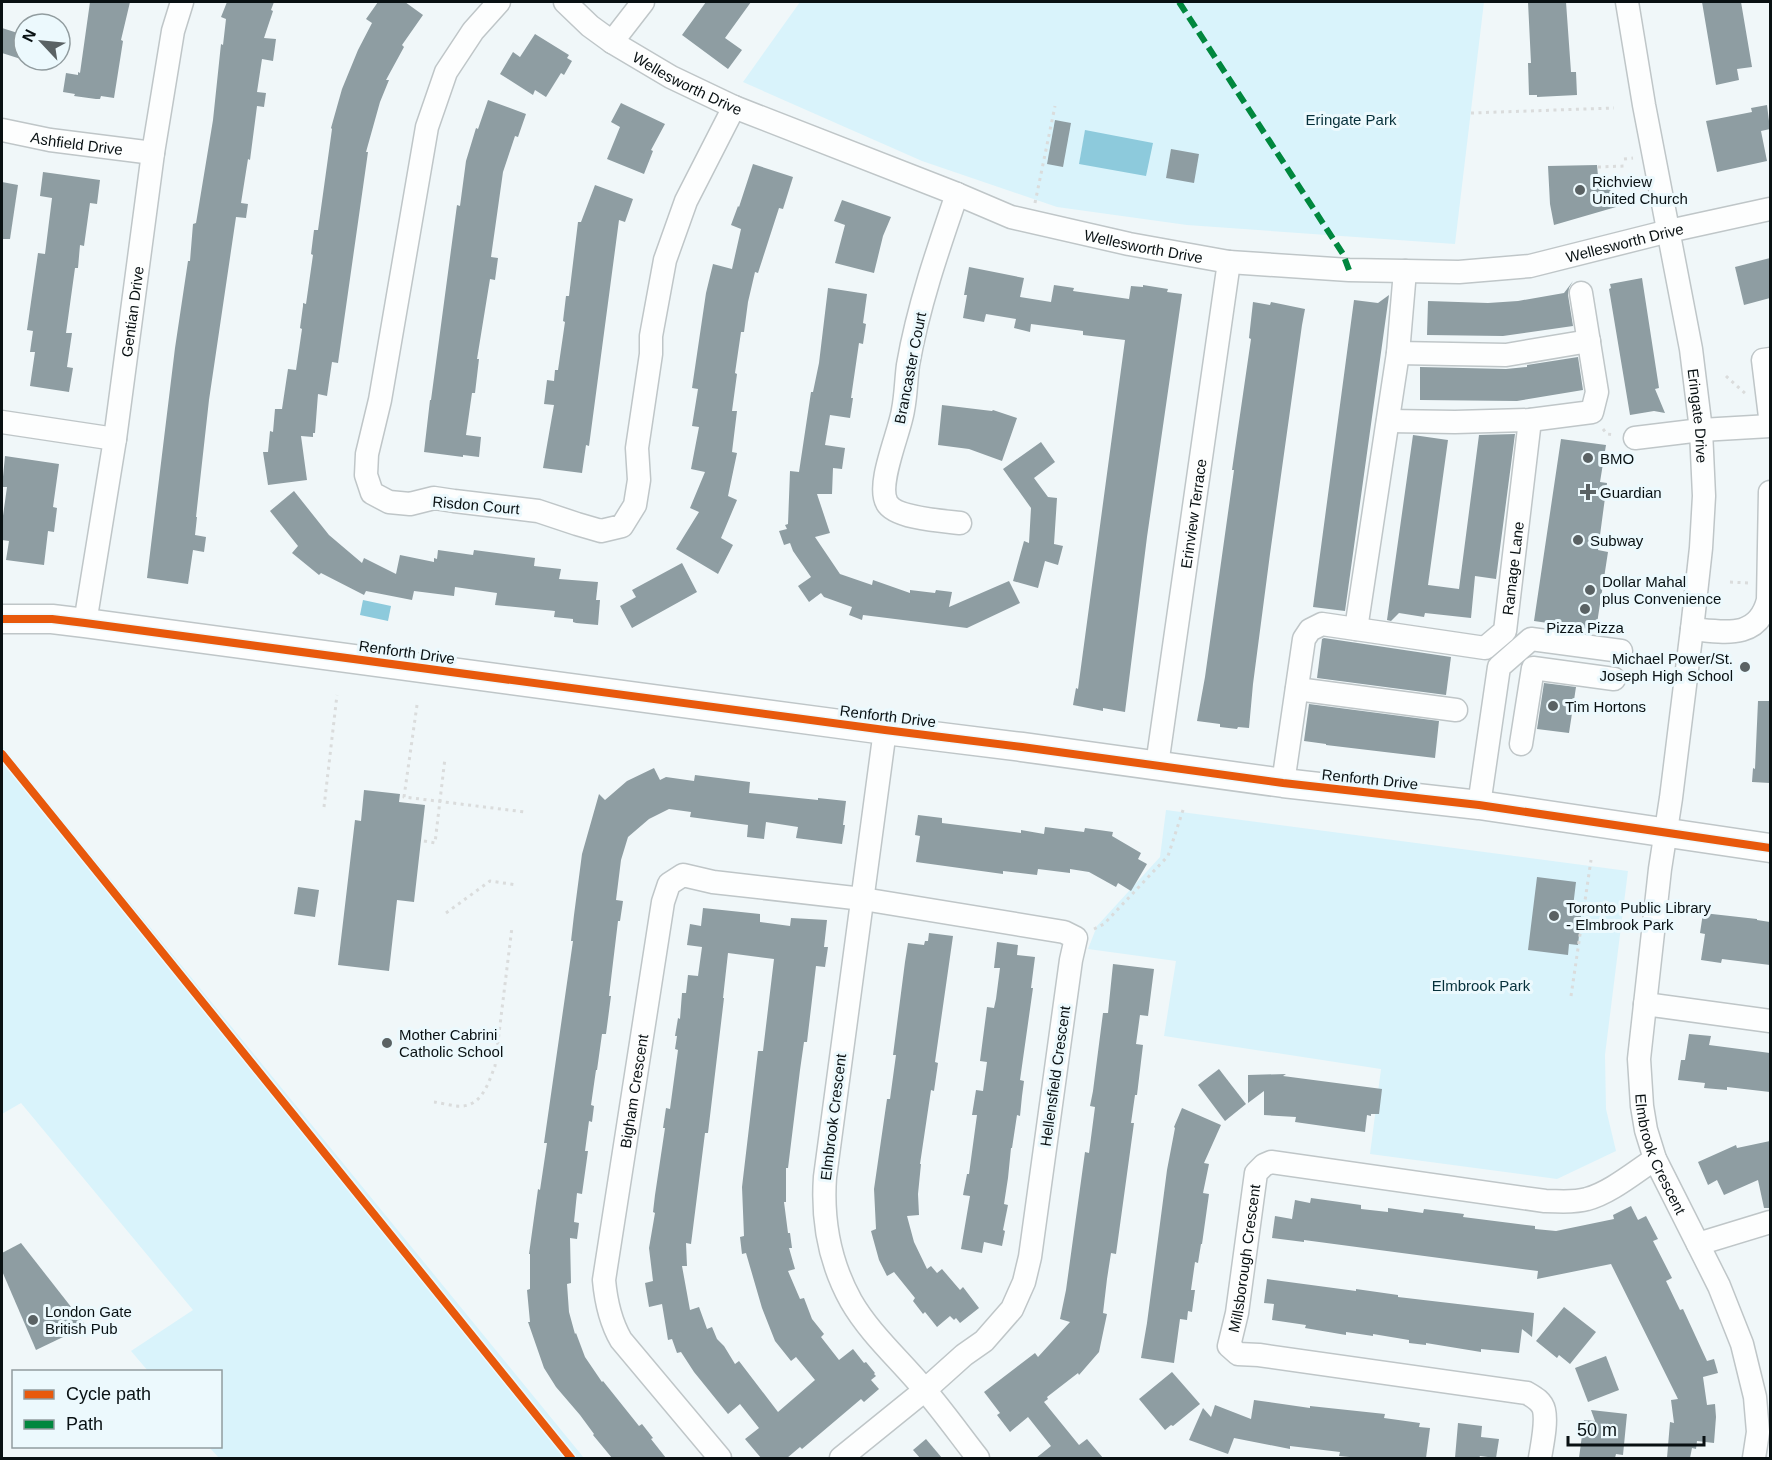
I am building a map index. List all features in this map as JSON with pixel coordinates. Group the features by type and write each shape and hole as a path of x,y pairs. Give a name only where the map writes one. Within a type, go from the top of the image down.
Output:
{"main road":[{"name":"Renforth Drive","path":"2,619 52,619 85,623 1283,783 1479,805 1770,848"}],"street":[{"name":"Gentian Drive","path":"85,623 115,439 153,153 173,31 182,2"},
{"name":"Risdon Court","path":"499,2 473,31 446,72 427,127 380,400 367,454 366,475 372,494 389,502 410,504 434,498 538,511 601,531 622,526 635,505 639,480 637,448 651,354 651,336 665,260 686,201 734,107"},
{"name":"Wellesworth Drive","path":"564,2 612,42 670,77 734,107 1011,217 1129,244 1229,262 1349,270 1459,272 1530,266 1669,231 1770,209"},
{"path":"612,42 643,2"},
{"name":"Eringate Drive","path":"1627,2 1644,105 1691,349 1701,430 1704,510 1692,629 1666,833"},
{"name":"Ashfield Drive","path":"2,130 50,140 153,153"},
{"name":"Brancaster Court","path":"957,194 941,241 915,335 908,366 903,412 890,454 884,495 888,505 898,512 960,523"},
{"name":"Erinview Terrace","path":"1158,765 1229,262"},
{"path":"1356,629 1398,353 1405,271"},
{"path":"1388,421 1455,423 1530,420 1592,412 1597,392 1581,293"},
{"path":"1398,353 1506,355 1589,341"},
{"path":"1770,359 1763,360 1770,417"},
{"name":"Ramage Lane","path":"1283,783 1304,639 1310,630 1322,624 1485,648 1505,631 1530,420"},
{"path":"2,422 115,439"},
{"path":"1635,438 1701,430 1770,426"},
{"path":"1692,629 1740,631 1748,629 1763,613 1768,600 1770,492"},
{"path":"1479,805 1499,667 1531,639 1621,651"},
{"path":"1521,744 1533,668 1614,679"},
{"path":"1297,689 1456,710"},
{"name":"Elmbrook Crescent","path":"885,730 825,1177 826,1224 833,1262 852,1302 869,1326 925,1390 978,1458"},
{"name":"Elmbrook Crescent","path":"1666,833 1639,1059 1646,1130 1655,1159 1719,1286 1742,1344 1755,1396 1758,1432 1754,1458"},
{"name":"Bigham Crescent","path":"720,1458 621,1340 612,1324 606,1300 604,1280 663,902 669,884 682,875 713,882 862,899"},
{"path":"862,899 1064,932 1076,938"},
{"name":"Hellensfield Crescent","path":"925,1390 964,1355 984,1341 1012,1309 1024,1281 1030,1257 1071,960 1076,938"},
{"path":"1646,1004 1770,1022"},
{"name":"Millsborough Crescent","path":"1540,1458 1544,1433 1544,1408 1536,1398 1527,1394 1238,1354 1229,1346 1237,1313 1256,1173 1271,1162 1545,1201 1576,1201 1589,1199 1605,1192 1655,1159"},
{"path":"1698,1244 1770,1222"},
{"path":"841,1458 925,1390"}],"path":[{"path":"1031,222 1055,106"},
{"path":"1471,113 1614,108"},
{"path":"1624,159 1638,157"},
{"path":"1598,167 1625,166"},
{"path":"1726,376 1748,396"},
{"path":"1592,412 1607,434 1635,438"},
{"path":"324,807 337,694"},
{"path":"417,705 404,797 525,812"},
{"path":"424,841 435,843 446,758"},
{"path":"1076,938 1104,924 1168,856 1184,807"},
{"path":"1571,996 1591,860"},
{"path":"446,913 490,881 517,885"},
{"path":"1581,923 1621,928"},
{"path":"434,1102 464,1106 480,1098 487,1087 495,1066 512,927"}],"green space":[{"name":"Eringate Park","path":"800,2 1484,2 1455,244 1187,225 1057,207 922,161 743,82"},
{"path":"2,746 584,1458 219,1458 210,1448 222,1448 222,1370 147,1370 131,1351 193,1310 21,1103 2,1114"},
{"name":"Elmbrook Park","path":"1166,810 1628,871 1605,1055 1606,1109 1616,1151 1557,1179 1370,1154 1381,1069 1164,1036 1176,961 1088,949 1097,926 1160,857"}],"water":[{"path":"1085,130 1153,143 1146,176 1079,164"},
{"path":"363,600 391,606 388,621 360,615"}],"building":[{"path":"90,2 130,2 121,40 123,41 114,98 101,96 100,99 96,99 63,92 66,73 78,75 78,72 80,73"},
{"path":"227,2 274,2 264,38 276,39 273,61 262,59 257,92 266,93 264,107 257,106 250,160 248,159 241,203 248,204 246,218 236,217 209,400 196,517 195,535 206,537 204,552 193,550 188,584 147,578 175,348 188,261 190,261 193,224 196,223 213,120 226,19 221,17"},
{"path":"378,2 405,2 423,15 402,45 404,47 386,80 389,80 380,102 366,152 368,152 338,363 332,362 327,396 318,394 313,437 301,436 307,480 268,485 263,452 268,452 275,409 282,409 288,369 296,370 303,303 306,304 314,230 318,230 331,128 342,89 372,23 366,19"},
{"path":"706,2 751,2 725,38 742,50 728,69 682,35"},
{"path":"1528,2 1566,2 1571,72 1576,72 1577,95 1537,97 1537,95 1529,95 1528,63 1531,63"},
{"path":"1702,2 1741,2 1752,67 1737,69 1739,80 1716,85"},
{"path":"2,28 12,31 12,56 2,53"},
{"path":"535,34 569,55 567,58 572,61 564,75 561,73 546,97 535,90 533,95 500,74 513,52 520,57"},
{"path":"488,100 526,114 518,137 515,136 503,172 491,257 498,258 495,280 490,279 477,359 479,359 475,393 472,393 466,435 481,437 479,457 463,455 463,457 424,452 457,205 460,206 466,161"},
{"path":"621,103 665,124 651,150 653,151 644,174 607,159 620,127 611,122"},
{"path":"1767,105 1770,129 1761,131 1767,161 1717,172 1706,121 1752,112 1751,108"},
{"path":"1055,120 1071,123 1063,167 1047,164"},
{"path":"1171,149 1199,154 1194,183 1166,178"},
{"path":"753,164 793,177 783,209 779,208 758,273 755,272 744,332 741,332 732,411 737,411 732,452 737,453 728,496 737,500 721,538 733,545 718,574 676,549 699,512 690,508 705,472 691,469 699,427 692,426 698,389 692,388 706,293 713,264 732,269 741,229 731,225"},
{"name":"Richview United Church","path":"1597,165 1598,176 1607,176 1616,207 1554,225 1550,204 1548,166"},
{"path":"43,172 100,180 97,204 90,203 84,246 80,245 78,268 75,268 66,333 72,333 67,367 73,368 69,392 30,386 35,352 30,352 33,331 27,330 38,253 45,254 52,198 40,196"},
{"path":"2,182 18,185 10,239 2,239"},
{"path":"595,185 633,199 625,222 619,220 589,446 586,445 582,473 543,468 554,405 544,404 547,380 554,381 555,370 558,370 565,322 563,321 566,296 569,296 578,222 581,222"},
{"path":"842,200 891,217 883,236 874,273 835,263 845,225 834,221"},
{"path":"1770,258 1770,298 1744,305 1735,267"},
{"path":"969,267 1024,278 1020,297 1051,302 1054,285 1074,288 1073,291 1129,299 1131,286 1143,287 1143,285 1182,294 1147,537 1125,712 1103,708 1103,711 1073,705 1076,688 1078,689 1125,340 1083,335 1083,331 1031,324 1030,332 1014,328 1016,319 986,314 984,322 963,318"},
{"path":"1642,278 1659,388 1655,389 1665,413 1654,411 1630,415 1609,289 1610,284"},
{"path":"1573,281 1568,295 1573,326 1503,336 1427,335 1428,301 1488,303 1518,301 1564,293"},
{"path":"828,288 867,294 863,323 866,324 863,344 859,343 850,418 830,415 825,445 845,448 842,469 833,468 832,494 817,494 830,533 815,537 840,574 872,585 873,580 910,593 910,590 935,593 936,590 952,592 949,607 1009,581 1020,603 967,628 863,615 862,620 849,615 852,607 824,597 821,593 809,602 798,586 811,577 790,543 784,545 779,531 787,529 785,525 788,524 790,471 799,472 811,392 813,392 819,363"},
{"path":"1389,295 1345,611 1313,607 1354,300 1378,303"},
{"path":"1253,302 1270,305 1271,302 1305,309 1270,554 1249,728 1238,727 1237,729 1197,721 1234,470 1232,470 1251,339 1249,338"},
{"path":"1578,357 1583,390 1517,401 1420,400 1420,367 1506,369"},
{"path":"942,405 993,410 1017,418 1002,461 969,449 938,445"},
{"path":"1515,434 1496,579 1475,576 1471,618 1425,613 1424,617 1399,613 1391,621 1387,620 1413,435 1448,440 1428,585 1459,589 1479,435"},
{"path":"1561,439 1606,445 1600,482 1607,483 1598,550 1608,552 1596,630 1534,621"},
{"path":"1041,442 1055,462 1034,478 1048,497 1057,498 1054,544 1063,546 1058,565 1045,561 1038,588 1013,581 1024,541 1029,543 1031,508 1003,469"},
{"path":"5,456 59,464 53,507 57,508 54,532 48,531 44,565 6,560 9,541 2,540 7,487 2,487"},
{"path":"294,491 329,535 362,563 364,558 396,574 400,555 434,562 434,558 437,559 438,550 473,555 474,550 535,558 534,566 561,569 559,579 598,582 596,600 600,600 598,625 576,623 573,619 554,617 555,611 495,605 497,593 455,587 454,596 414,591 412,600 366,591 364,595 321,573 319,575 292,553 298,546 270,511"},
{"path":"682,563 697,592 632,628 620,606 636,597 632,590"},
{"path":"1324,638 1451,657 1446,695 1317,678"},
{"name":"Tim Hortons","path":"1544,683 1576,687 1569,733 1537,729"},
{"path":"1758,701 1770,701 1770,783 1752,782 1753,768 1755,769"},
{"path":"1309,704 1439,721 1435,758 1304,741"},
{"path":"654,768 660,780 666,777 694,781 695,775 750,782 749,793 846,801 843,825 845,825 842,844 796,838 798,827 766,822 764,839 747,837 748,825 690,817 691,812 669,809 649,819 628,837 621,860 616,900 623,901 620,921 618,921 606,1034 602,1034 596,1070 591,1105 594,1106 592,1122 589,1121 585,1151 588,1151 582,1194 577,1193 574,1222 579,1223 577,1239 570,1238 571,1283 567,1284 569,1312 585,1357 602,1382 639,1426 642,1424 666,1458 612,1458 556,1387 544,1368 528,1322 530,1322 527,1290 530,1289 529,1254 547,1143 544,1143 573,941 571,941 582,854 599,794 605,800 627,781"},
{"path":"364,790 400,794 399,802 425,805 414,902 397,900 389,971 338,965 355,820 361,821"},
{"path":"918,815 942,818 942,823 1021,833 1021,830 1044,834 1045,827 1084,832 1085,828 1113,832 1112,836 1141,853 1138,859 1147,864 1131,891 1118,883 1116,887 1089,872 1070,869 1070,873 1038,869 1037,875 1003,871 1003,874 916,862 920,836 915,835"},
{"name":"Toronto Public Library - Elmbrook Park","path":"1537,877 1576,882 1572,915 1581,916 1578,945 1569,944 1568,955 1528,950"},
{"path":"298,887 319,890 315,917 294,914"},
{"path":"703,908 760,914 760,922 790,926 791,918 827,920 824,947 828,947 825,967 816,966 807,1042 804,1042 788,1168 786,1168 786,1202 784,1202 792,1248 789,1248 795,1269 788,1271 800,1299 804,1298 812,1319 824,1334 821,1337 839,1360 853,1349 875,1373 876,1376 871,1380 879,1389 864,1402 861,1399 802,1449 800,1447 787,1458 761,1458 745,1439 759,1428 740,1404 728,1414 681,1352 677,1353 672,1339 668,1340 662,1304 649,1307 645,1283 653,1281 649,1248 665,1128 663,1128 666,1108 670,1109 678,1050 675,1049 677,1036 675,1036 678,1018 680,1019 682,993 686,993 688,975 698,976 702,947 687,945 690,924 701,926","holes":["728,953 774,959 763,1051 758,1051 742,1187 744,1236 740,1237 742,1254 746,1253 762,1308 775,1341 791,1361 796,1357 815,1380 778,1412 739,1361 735,1364 717,1339 712,1327 707,1329 699,1307 690,1310 682,1266 687,1266 686,1243 691,1244 705,1133 708,1133"]},
{"path":"1703,913 1770,922 1770,965 1722,959 1721,963 1701,960 1705,934 1700,933"},
{"path":"929,933 953,936 935,1062 938,1063 934,1091 931,1090 920,1164 919,1215 907,1216 914,1242 927,1269 931,1266 937,1273 942,1269 960,1290 963,1287 979,1308 960,1323 956,1318 954,1320 950,1316 937,1327 925,1312 923,1314 913,1301 915,1298 894,1272 887,1276 879,1260 871,1231 876,1229 874,1189 887,1099 890,1099 896,1055 893,1055 908,943 924,945 925,941 928,941"},
{"path":"997,942 1018,945 1017,955 1035,957 1020,1080 1024,1081 1020,1116 1017,1115 1004,1204 1008,1205 1003,1230 1005,1231 1002,1246 984,1242 982,1253 961,1249 970,1196 963,1195 967,1174 969,1174 977,1115 972,1115 976,1090 983,1091 987,1062 980,1061 987,1007 994,1008 996,999 1000,968 994,968"},
{"path":"1113,964 1154,969 1148,1016 1140,1015 1136,1044 1143,1045 1131,1123 1134,1123 1116,1254 1111,1253 1107,1279 1103,1313 1107,1314 1099,1352 1079,1375 1078,1373 1047,1397 1048,1399 1044,1402 1079,1445 1087,1439 1103,1458 1036,1458 1051,1446 1028,1417 1010,1432 997,1415 1000,1413 984,1392 1035,1353 1038,1357 1070,1322 1060,1319 1085,1152 1089,1153 1095,1107 1090,1106 1103,1013 1108,1013"},
{"path":"1689,1034 1711,1036 1709,1045 1770,1053 1770,1092 1727,1087 1727,1090 1704,1088 1705,1083 1678,1080 1681,1060 1685,1060"},
{"path":"1219,1069 1246,1104 1225,1121 1198,1085"},
{"path":"1286,1074 1283,1076 1382,1089 1379,1114 1367,1115 1365,1132 1295,1122 1296,1117 1264,1115 1264,1091 1248,1103 1248,1075"},
{"path":"1182,1108 1221,1125 1204,1163 1209,1164 1203,1193 1209,1194 1202,1244 1198,1263 1195,1262 1191,1290 1195,1290 1192,1312 1188,1311 1187,1320 1180,1319 1174,1363 1141,1358 1174,1127"},
{"path":"1770,1141 1770,1208 1764,1208 1758,1180 1724,1195 1717,1180 1708,1185 1698,1162 1736,1145 1737,1148"},
{"path":"1311,1198 1361,1205 1361,1209 1388,1212 1388,1208 1423,1213 1424,1209 1464,1214 1463,1217 1535,1226 1535,1229 1556,1231 1614,1219 1613,1215 1631,1206 1638,1220 1646,1216 1658,1239 1653,1241 1672,1278 1666,1281 1680,1310 1683,1309 1707,1361 1714,1359 1718,1373 1703,1377 1707,1405 1715,1404 1714,1443 1697,1441 1696,1449 1692,1448 1690,1458 1667,1458 1670,1422 1674,1423 1671,1400 1678,1399 1611,1264 1537,1279 1538,1271 1304,1240 1304,1242 1272,1238 1275,1216 1292,1219 1295,1200 1310,1203"},
{"path":"21,1243 86,1326 36,1350 2,1271 2,1253"},
{"path":"1267,1279 1534,1313 1532,1337 1522,1329 1519,1353 1481,1349 1481,1352 1426,1343 1426,1345 1409,1343 1409,1340 1373,1334 1373,1336 1346,1332 1346,1335 1305,1328 1306,1325 1272,1320 1274,1304 1264,1303"},
{"path":"1564,1307 1596,1332 1570,1364 1559,1355 1557,1358 1536,1341"},
{"path":"1606,1356 1619,1390 1588,1402 1575,1368"},
{"path":"1172,1372 1200,1404 1165,1430 1139,1399"},
{"path":"1254,1400 1310,1408 1310,1406 1385,1414 1384,1418 1420,1423 1419,1427 1430,1428 1426,1458 1339,1456 1340,1452 1290,1446 1290,1449 1234,1438 1228,1454 1189,1440 1203,1408 1211,1417 1215,1405 1251,1419"},
{"path":"1591,1410 1627,1414 1623,1455 1616,1454 1615,1458 1579,1458 1584,1420 1595,1421"},
{"path":"1458,1423 1482,1426 1481,1437 1499,1439 1496,1458 1480,1456 1479,1458 1455,1458"},
{"path":"926,1439 942,1458 920,1458 913,1450"}],"marked path":[{"path":"1179,2 1343,254 1349,270"}],"cycle path":[{"path":"2,619 52,619 85,623 1283,783 1479,805 1770,848"},
{"path":"2,754 571,1458"}],"place":[{"name":"Richview United Church","path":"1580,190"},
{"name":"BMO","path":"1588,458"},
{"name":"Guardian","path":"1588,492"},
{"name":"Subway","path":"1578,540"},
{"name":"Dollar Mahal plus Convenience","path":"1590,590"},
{"name":"Pizza Pizza","path":"1585,609"},
{"name":"Michael Power/St. Joseph High School","path":"1745,667"},
{"name":"Tim Hortons","path":"1553,706"},
{"name":"Toronto Public Library - Elmbrook Park","path":"1554,916"},
{"name":"Mother Cabrini Catholic School","path":"387,1043"},
{"name":"London Gate British Pub","path":"33,1320"}]}
